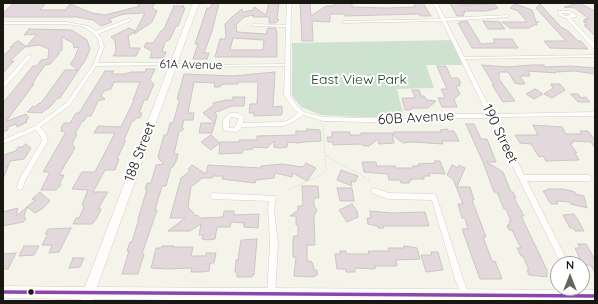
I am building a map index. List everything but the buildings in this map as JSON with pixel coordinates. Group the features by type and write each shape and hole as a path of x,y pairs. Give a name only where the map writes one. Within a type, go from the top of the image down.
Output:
{"street":[{"name":"188 Street","path":"88,297 196,3"},
{"path":"240,125 283,124 291,121 302,113 295,107 287,95 290,64 288,26 289,3"},
{"name":"190 Street","path":"435,3 561,256"},
{"path":"344,22 444,20 508,16"},
{"path":"567,17 595,47"},
{"path":"96,33 129,20"},
{"path":"3,23 73,23 87,27 96,33 100,39 102,47 96,65 68,104 37,128 3,142"},
{"path":"253,25 288,26"},
{"path":"3,86 30,56"},
{"path":"462,58 595,56"},
{"name":"61A Avenue","path":"96,65 173,64 195,66 290,64"},
{"name":"60B Avenue","path":"302,113 323,118 406,121 457,116 595,114"},
{"path":"20,187 23,178 45,141 44,136 37,128"},
{"path":"522,178 589,178"},
{"path":"374,191 388,196 434,197 459,279 467,298"},
{"path":"212,196 274,198 271,209 274,244 272,295"},
{"path":"3,292 88,297 272,295 467,298 550,294"}],"path":[{"path":"290,64 311,59 332,48 440,44 446,46 449,54"},
{"path":"322,114 321,102 332,80 354,57 360,47"},
{"path":"332,80 364,87 387,87 413,72 412,60 455,53"},
{"path":"288,190 323,174 327,166 323,122"},
{"path":"326,156 370,180"}],"green space":[{"name":"East View Park","path":"451,40 463,65 426,65 434,88 397,89 404,117 321,115 301,107 292,96 292,43"}],"transit line":[{"path":"3,292 595,296"}]}
